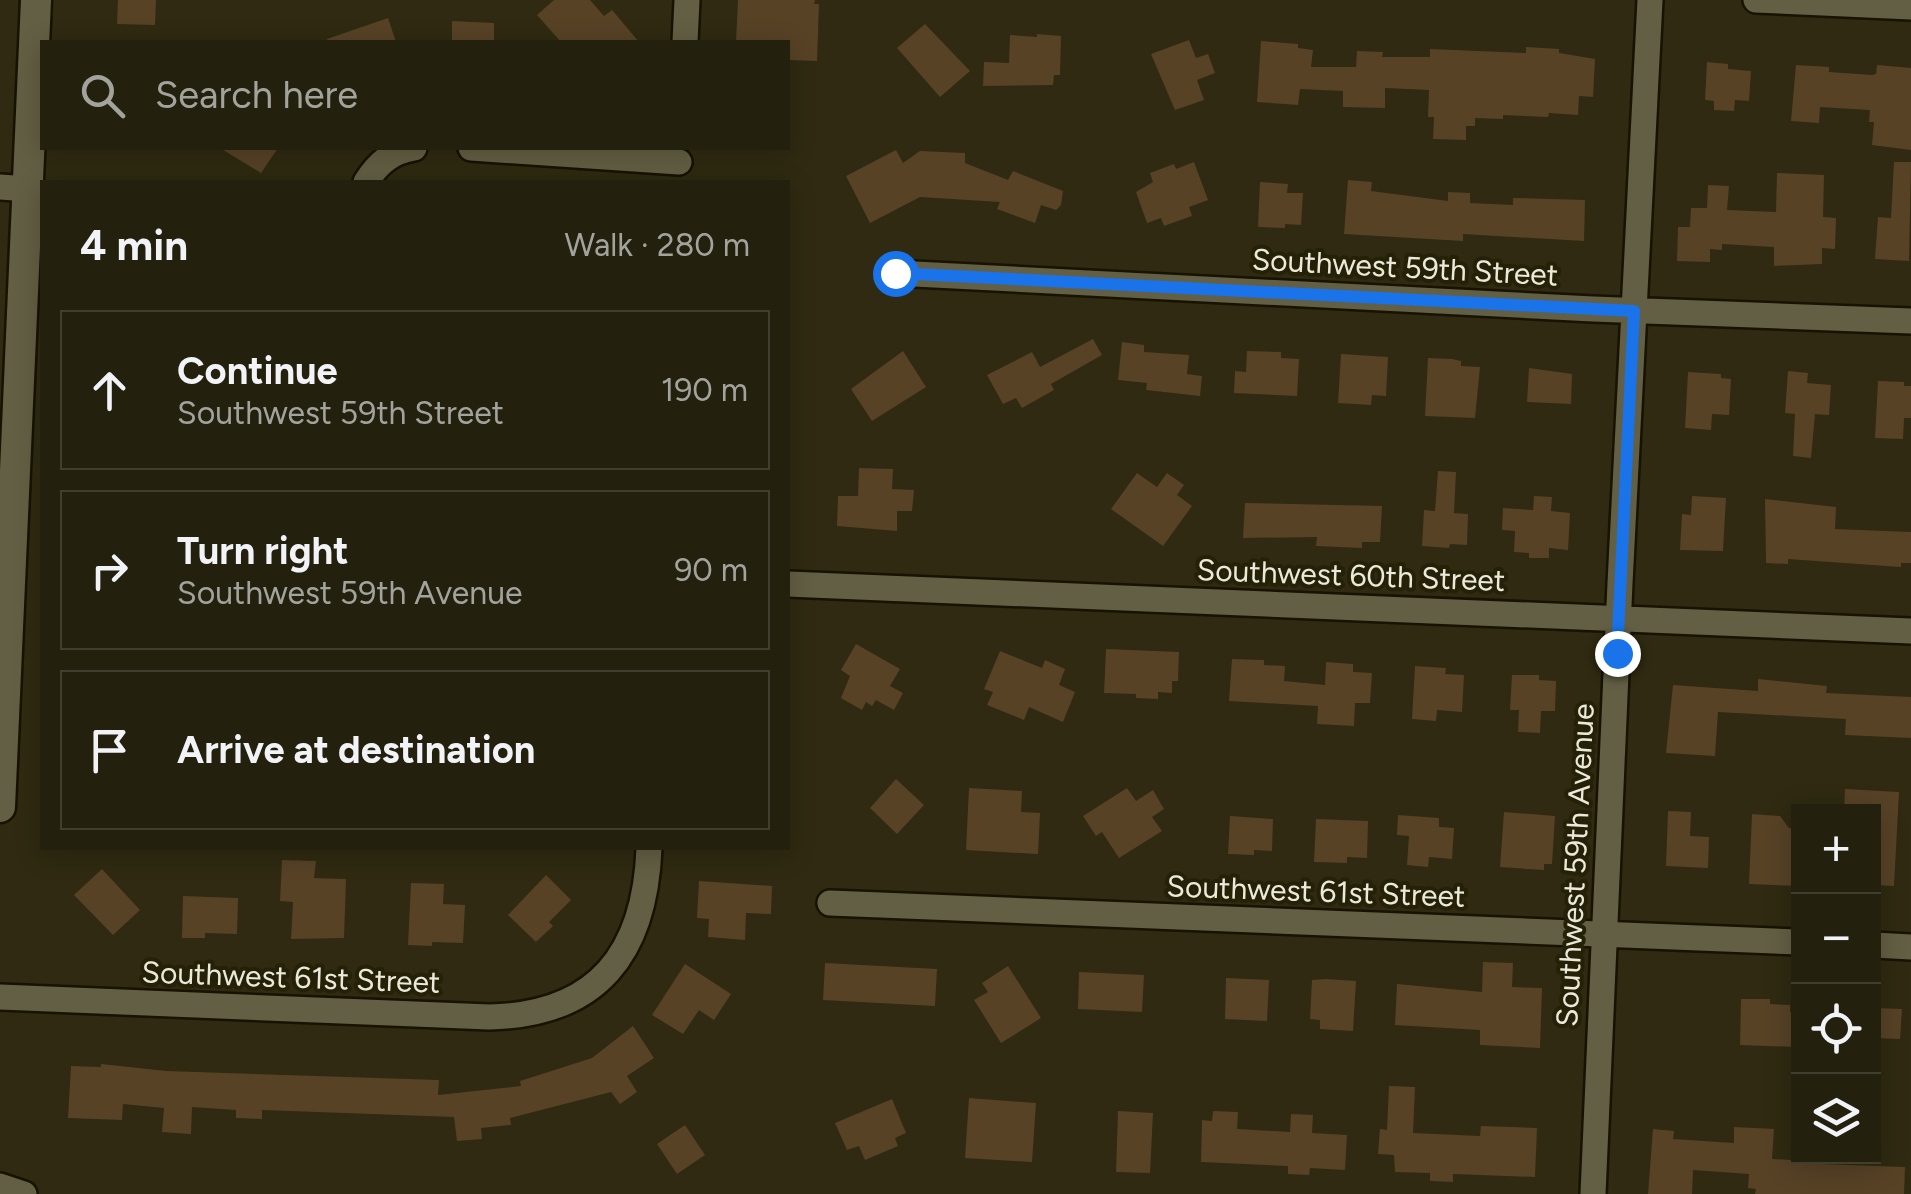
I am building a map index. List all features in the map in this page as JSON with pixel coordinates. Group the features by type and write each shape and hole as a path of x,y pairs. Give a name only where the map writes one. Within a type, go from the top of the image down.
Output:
{"street":[{"path":"0,806 14,188 36,0"},
{"path":"685,40 687,0"},
{"name":"Southwest 59th Avenue","path":"1594,1194 1603,934 1650,0"},
{"path":"1756,0 1911,7"},
{"path":"368,180 384,160 406,150"},
{"path":"497,150 679,164"},
{"name":"Southwest 59th Street","path":"895,273 1911,322"},
{"name":"Southwest 60th Street","path":"790,584 1911,631"},
{"name":"Southwest 61st Street","path":"0,997 489,1017 541,1013 576,997 604,975 634,931 644,896 650,850"},
{"name":"Southwest 61st Street","path":"830,903 1791,942"},
{"path":"1881,945 1911,946"},
{"path":"0,1186 24,1194"}],"building":[{"path":"118,0 156,0 155,25 117,24"},
{"path":"554,0 590,0 604,16 612,10 637,40 559,40 537,15"},
{"path":"738,0 815,0 814,4 819,4 817,61 790,60 790,40 736,40"},
{"path":"388,18 395,40 327,40"},
{"path":"452,21 494,23 494,40 452,40"},
{"path":"925,24 970,71 940,97 897,48"},
{"path":"1010,35 1061,36 1060,75 1054,75 1053,85 983,86 984,62 1009,63"},
{"path":"1189,40 1196,58 1208,54 1215,73 1197,80 1204,100 1175,110 1151,54"},
{"path":"1261,41 1298,44 1298,48 1313,50 1311,67 1356,67 1357,51 1383,52 1382,57 1430,57 1430,49 1526,53 1526,47 1559,49 1559,53 1595,59 1593,97 1579,96 1578,115 1475,118 1475,126 1466,126 1466,140 1433,139 1434,117 1428,117 1429,90 1385,88 1385,108 1343,107 1343,91 1300,89 1298,105 1257,102"},
{"path":"1707,62 1751,71 1749,101 1735,100 1734,111 1714,110 1714,101 1705,100"},
{"path":"1796,65 1872,75 1876,74 1877,65 1911,68 1911,150 1872,145 1874,122 1869,122 1870,110 1820,107 1819,123 1791,121"},
{"path":"223,150 277,150 261,173"},
{"path":"896,150 903,163 920,151 965,153 965,163 1008,180 1013,171 1063,191 1061,205 1056,210 1041,205 1035,223 997,209 1000,202 920,197 870,223 846,176"},
{"path":"1194,162 1208,200 1189,207 1192,216 1164,226 1161,218 1147,223 1136,192 1153,182 1150,173"},
{"path":"1894,162 1911,162 1909,261 1875,259 1878,217 1891,218"},
{"path":"1777,173 1824,175 1823,217 1836,218 1835,249 1822,248 1822,264 1774,266 1774,247 1722,244 1722,250 1710,249 1710,262 1677,261 1678,227 1690,227 1691,208 1707,208 1708,185 1729,186 1727,210 1776,212"},
{"path":"1348,180 1372,182 1371,191 1448,201 1448,192 1470,193 1470,203 1513,205 1513,198 1585,200 1584,241 1463,234 1463,241 1344,234"},
{"path":"1260,182 1288,184 1287,193 1303,193 1301,225 1258,227"},
{"path":"1093,339 1102,355 1051,384 1054,390 1022,408 1016,398 1003,404 987,375 1032,352 1040,367"},
{"path":"1122,342 1144,345 1144,352 1189,355 1187,374 1202,376 1200,396 1146,390 1147,383 1118,380"},
{"path":"903,351 926,387 872,421 851,389"},
{"path":"1247,351 1281,352 1281,358 1299,359 1297,396 1234,393 1235,371 1246,372"},
{"path":"1341,354 1388,357 1386,396 1372,395 1371,405 1338,403"},
{"path":"1428,358 1452,359 1461,361 1461,366 1480,367 1475,418 1425,416"},
{"path":"1529,368 1572,374 1571,404 1527,402"},
{"path":"1788,371 1808,373 1807,383 1831,385 1829,415 1815,414 1811,458 1793,456 1795,414 1785,413"},
{"path":"1688,372 1721,374 1721,378 1731,379 1729,415 1712,414 1711,430 1685,428"},
{"path":"1878,381 1911,386 1911,418 1904,418 1903,439 1875,438"},
{"path":"859,468 893,469 892,489 914,490 912,511 897,511 897,531 837,526 838,496 858,496"},
{"path":"1438,471 1456,472 1454,513 1468,514 1467,545 1422,546 1424,510 1435,511"},
{"path":"1137,473 1157,487 1167,473 1184,485 1177,495 1192,506 1163,546 1111,509"},
{"path":"1534,496 1552,497 1551,511 1570,513 1568,550 1549,548 1549,558 1529,558 1529,553 1514,552 1515,531 1502,530 1503,508 1533,510"},
{"path":"1692,496 1726,498 1723,551 1680,550 1682,514 1691,515"},
{"path":"1765,499 1836,507 1835,529 1911,532 1911,563 1901,563 1901,567 1788,559 1788,564 1766,563"},
{"path":"1245,503 1382,506 1380,542 1362,542 1362,548 1316,546 1317,537 1243,538"},
{"path":"856,644 900,669 890,686 903,693 894,710 876,700 872,706 866,702 862,710 841,698 850,676 841,670"},
{"path":"1106,649 1179,652 1178,681 1172,681 1172,693 1158,692 1158,699 1104,693"},
{"path":"1000,651 1042,668 1045,660 1065,669 1059,685 1075,692 1063,722 1029,707 1024,720 987,705 993,692 984,689"},
{"path":"1232,659 1264,660 1264,665 1285,666 1284,681 1325,685 1326,662 1353,664 1353,672 1372,673 1370,703 1355,703 1354,726 1317,724 1318,706 1229,701"},
{"path":"1415,666 1446,668 1445,674 1464,675 1462,712 1437,710 1436,721 1412,719"},
{"path":"1512,675 1539,675 1539,680 1556,681 1555,711 1541,711 1540,733 1518,732 1519,710 1510,710"},
{"path":"1758,679 1827,686 1826,693 1911,697 1911,738 1845,735 1846,719 1718,712 1715,756 1666,753 1673,685 1758,691"},
{"path":"896,779 924,805 897,834 870,808"},
{"path":"969,788 1022,791 1021,812 1040,813 1038,854 966,850"},
{"path":"1127,788 1136,801 1153,790 1164,809 1152,817 1162,831 1119,858 1102,832 1096,836 1083,816"},
{"path":"1845,789 1899,792 1894,886 1881,885 1881,804 1844,804"},
{"path":"1668,811 1691,812 1690,836 1709,837 1708,868 1666,866"},
{"path":"1504,812 1555,816 1552,864 1544,864 1544,870 1500,867"},
{"path":"1752,814 1780,816 1791,828 1791,886 1749,884"},
{"path":"1398,815 1439,818 1439,827 1454,828 1452,859 1429,857 1428,867 1407,865 1409,836 1397,835"},
{"path":"1230,816 1273,819 1272,851 1228,854"},
{"path":"1316,819 1368,821 1367,858 1347,857 1347,863 1314,862"},
{"path":"282,860 316,861 314,878 346,879 344,938 291,939 293,902 280,901"},
{"path":"102,869 140,910 113,935 74,895"},
{"path":"546,875 571,900 536,942 508,915"},
{"path":"699,881 772,886 771,914 746,913 745,940 708,937 709,919 697,918"},
{"path":"411,883 444,884 443,904 465,905 463,943 408,945"},
{"path":"183,896 238,898 237,934 205,933 205,938 182,938"},
{"path":"1483,962 1513,963 1512,987 1542,988 1540,1048 1480,1045 1480,1030 1395,1025 1397,984 1482,992"},
{"path":"825,963 937,969 935,1006 823,1000"},
{"path":"685,964 731,994 714,1020 699,1010 683,1034 652,1015"},
{"path":"1008,966 1041,1018 1001,1043 974,1000 988,992 982,983"},
{"path":"1079,972 1144,975 1142,1012 1078,1009"},
{"path":"1226,978 1269,980 1267,1021 1225,1019"},
{"path":"1312,980 1356,981 1353,1031 1320,1029 1320,1020 1310,1019"},
{"path":"1741,999 1770,999 1770,1004 1790,1005 1791,1047 1740,1045"},
{"path":"1881,1008 1902,1009 1900,1039 1881,1038"},
{"path":"633,1026 654,1058 627,1076 637,1092 620,1104 611,1092 510,1118 511,1125 481,1128 482,1139 457,1141 454,1117 262,1110 262,1119 236,1118 236,1110 192,1107 191,1134 162,1132 164,1108 123,1104 122,1120 68,1118 71,1066 101,1064 166,1071 439,1080 438,1095 521,1086 520,1081 592,1058"},
{"path":"1389,1086 1415,1087 1413,1133 1480,1136 1481,1126 1537,1128 1535,1177 1453,1174 1453,1182 1430,1181 1430,1173 1395,1172 1394,1155 1378,1154 1380,1129 1387,1130"},
{"path":"969,1098 1036,1103 1032,1162 965,1158"},
{"path":"892,1099 906,1133 895,1138 898,1146 865,1160 859,1146 847,1150 835,1123"},
{"path":"1118,1111 1153,1113 1150,1173 1116,1172"},
{"path":"1213,1111 1238,1112 1237,1129 1290,1132 1291,1114 1313,1115 1312,1133 1347,1135 1345,1170 1310,1168 1309,1175 1288,1174 1288,1166 1201,1162 1202,1120 1212,1121"},
{"path":"685,1125 705,1155 677,1174 657,1144"},
{"path":"1734,1127 1774,1129 1772,1159 1791,1160 1791,1164 1905,1167 1904,1194 1755,1194 1756,1189 1748,1188 1749,1174 1693,1170 1692,1194 1648,1194 1653,1129 1674,1131 1673,1139 1734,1143"}],"route":[{"path":"895,273 1634,311 1617,653"}]}
